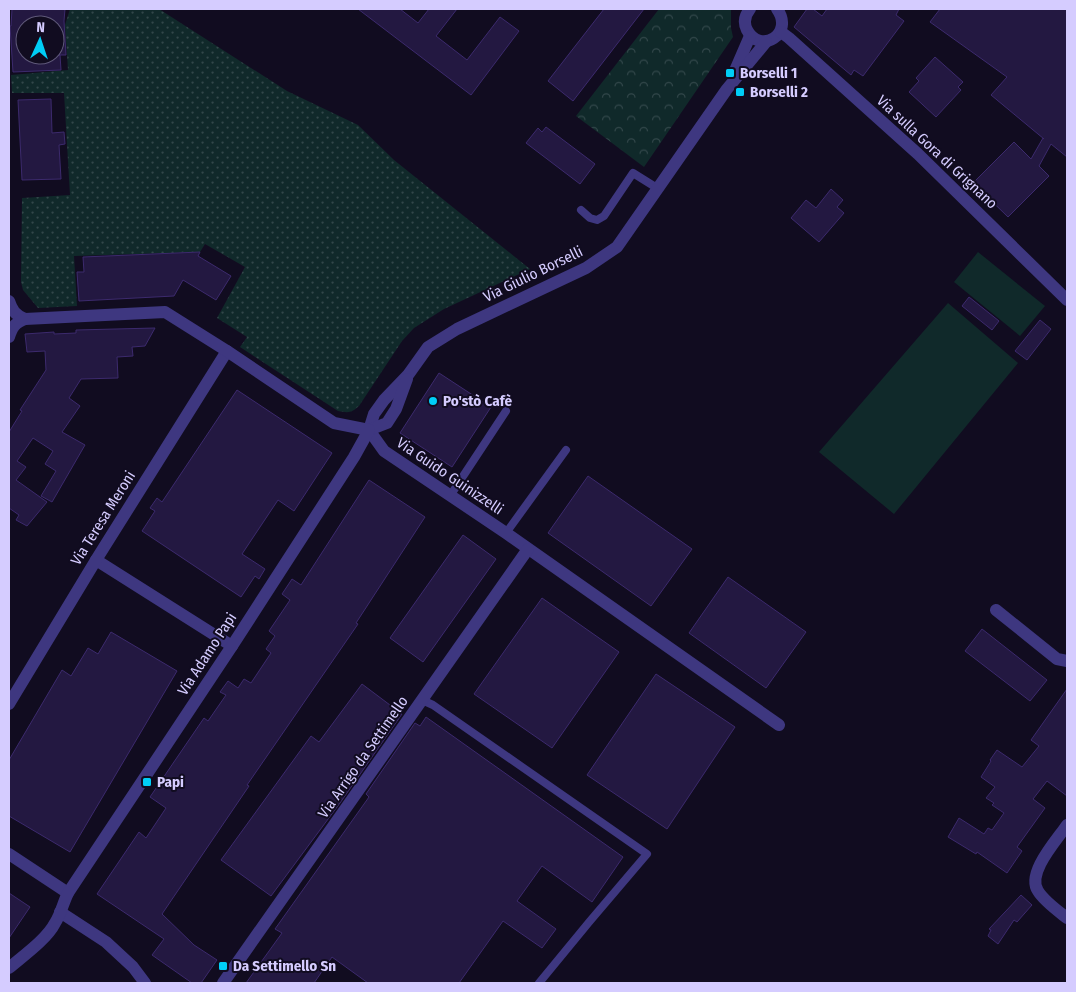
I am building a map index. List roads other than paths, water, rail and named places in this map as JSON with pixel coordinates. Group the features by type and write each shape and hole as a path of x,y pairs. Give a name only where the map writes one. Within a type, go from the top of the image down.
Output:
{"street":[{"path":"749,9 744,21 745,28 750,36 756,40 766,42 781,32 783,25 778,9"},
{"name":"Via sulla Gora di Grignano","path":"781,32 918,154 1067,300"},
{"name":"Via Giulio Borselli","path":"727,89 750,36"},
{"name":"Via Giulio Borselli","path":"369,430 387,423 396,409 408,376 428,347 457,329 586,268 616,247 727,89 766,42"},
{"path":"9,301 15,313 24,319"},
{"path":"9,337 12,326 24,319 165,312 334,422 369,430"},
{"name":"Via Teresa Meroni","path":"9,704 96,560 227,351"},
{"name":"Via Guido Guinizzelli","path":"369,430 384,451 506,533 779,725"},
{"name":"Via Adamo Papi","path":"9,968 50,932 56,923 68,893 232,646 354,457 369,430"},
{"name":"Via Arrigo da Settimello","path":"223,983 528,549"},
{"path":"96,560 232,646"},
{"path":"996,610 1057,659 1067,660"},
{"path":"1067,825 1041,862 1036,872 1035,880 1039,894 1067,918"},
{"path":"9,854 68,893"},
{"path":"60,912 106,942 133,967 145,983"}],"lane":[{"path":"581,210 590,218 597,220 604,216 633,173 658,188"},
{"path":"450,496 506,411"},
{"path":"506,533 566,450"},
{"path":"422,700 433,705 647,854 539,983"}],"place":[{"name":"Borselli 1","path":"730,73"},
{"name":"Borselli 2","path":"740,92"},
{"name":"Po'stò Cafè","path":"433,401"},
{"name":"Papi","path":"147,782"},
{"name":"Da Settimello Sn","path":"223,966"}]}
